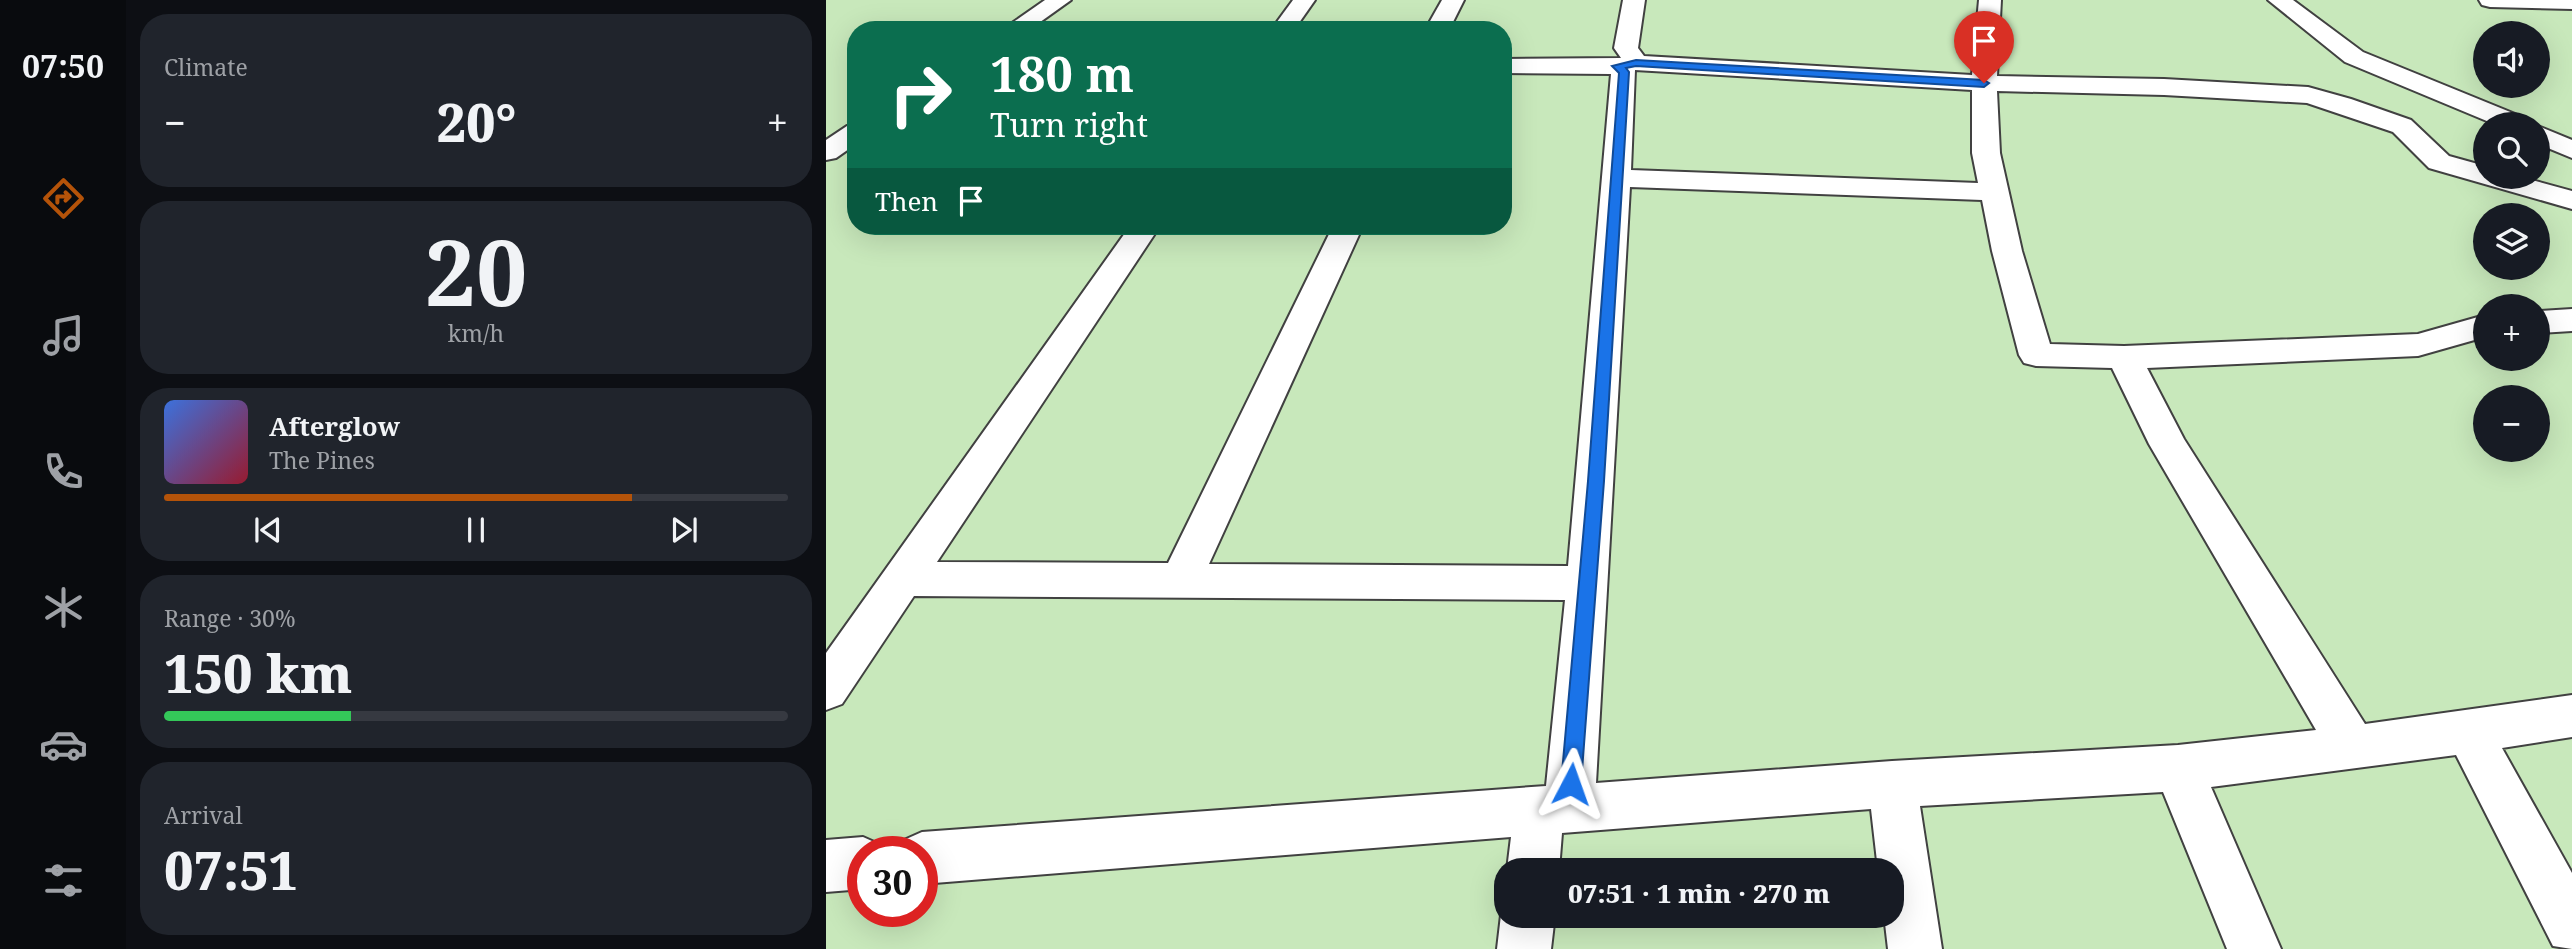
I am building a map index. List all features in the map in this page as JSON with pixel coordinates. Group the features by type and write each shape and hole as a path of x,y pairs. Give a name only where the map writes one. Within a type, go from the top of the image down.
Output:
{"street":[{"path":"1027,21 1060,0"},
{"path":"1289,21 1304,0"},
{"path":"1442,21 1453,0"},
{"path":"1537,858 1554,810 1587,583 1624,72 1634,0"},
{"path":"1990,0 1984,83 1986,153 2007,251 2036,355 2124,358 2418,345 2473,329"},
{"path":"2279,0 2354,57 2487,112"},
{"path":"2490,0 2572,2"},
{"path":"1512,66 1627,65 1984,83 2164,87 2308,95 2342,104 2402,126 2439,162 2473,172"},
{"path":"826,152 847,138"},
{"path":"2550,140 2572,150"},
{"path":"1617,178 1994,192"},
{"path":"2533,189 2572,200"},
{"path":"826,690 1139,235"},
{"path":"1181,580 1344,235"},
{"path":"2550,321 2572,320"},
{"path":"2124,358 2182,468 2353,748"},
{"path":"902,579 1587,583"},
{"path":"938,858 1892,784 2178,768 2353,748 2572,716"},
{"path":"2468,731 2572,927"},
{"path":"2178,768 2254,949"},
{"path":"1892,784 1915,949"},
{"path":"826,866 847,864"},
{"path":"1524,949 1526,928"}],"green space":[{"path":"826,0 2572,0 2572,949 826,949"}],"route":[{"path":"1571,784 1596,481 1624,72 1617,66 1636,63 1984,83"}]}
